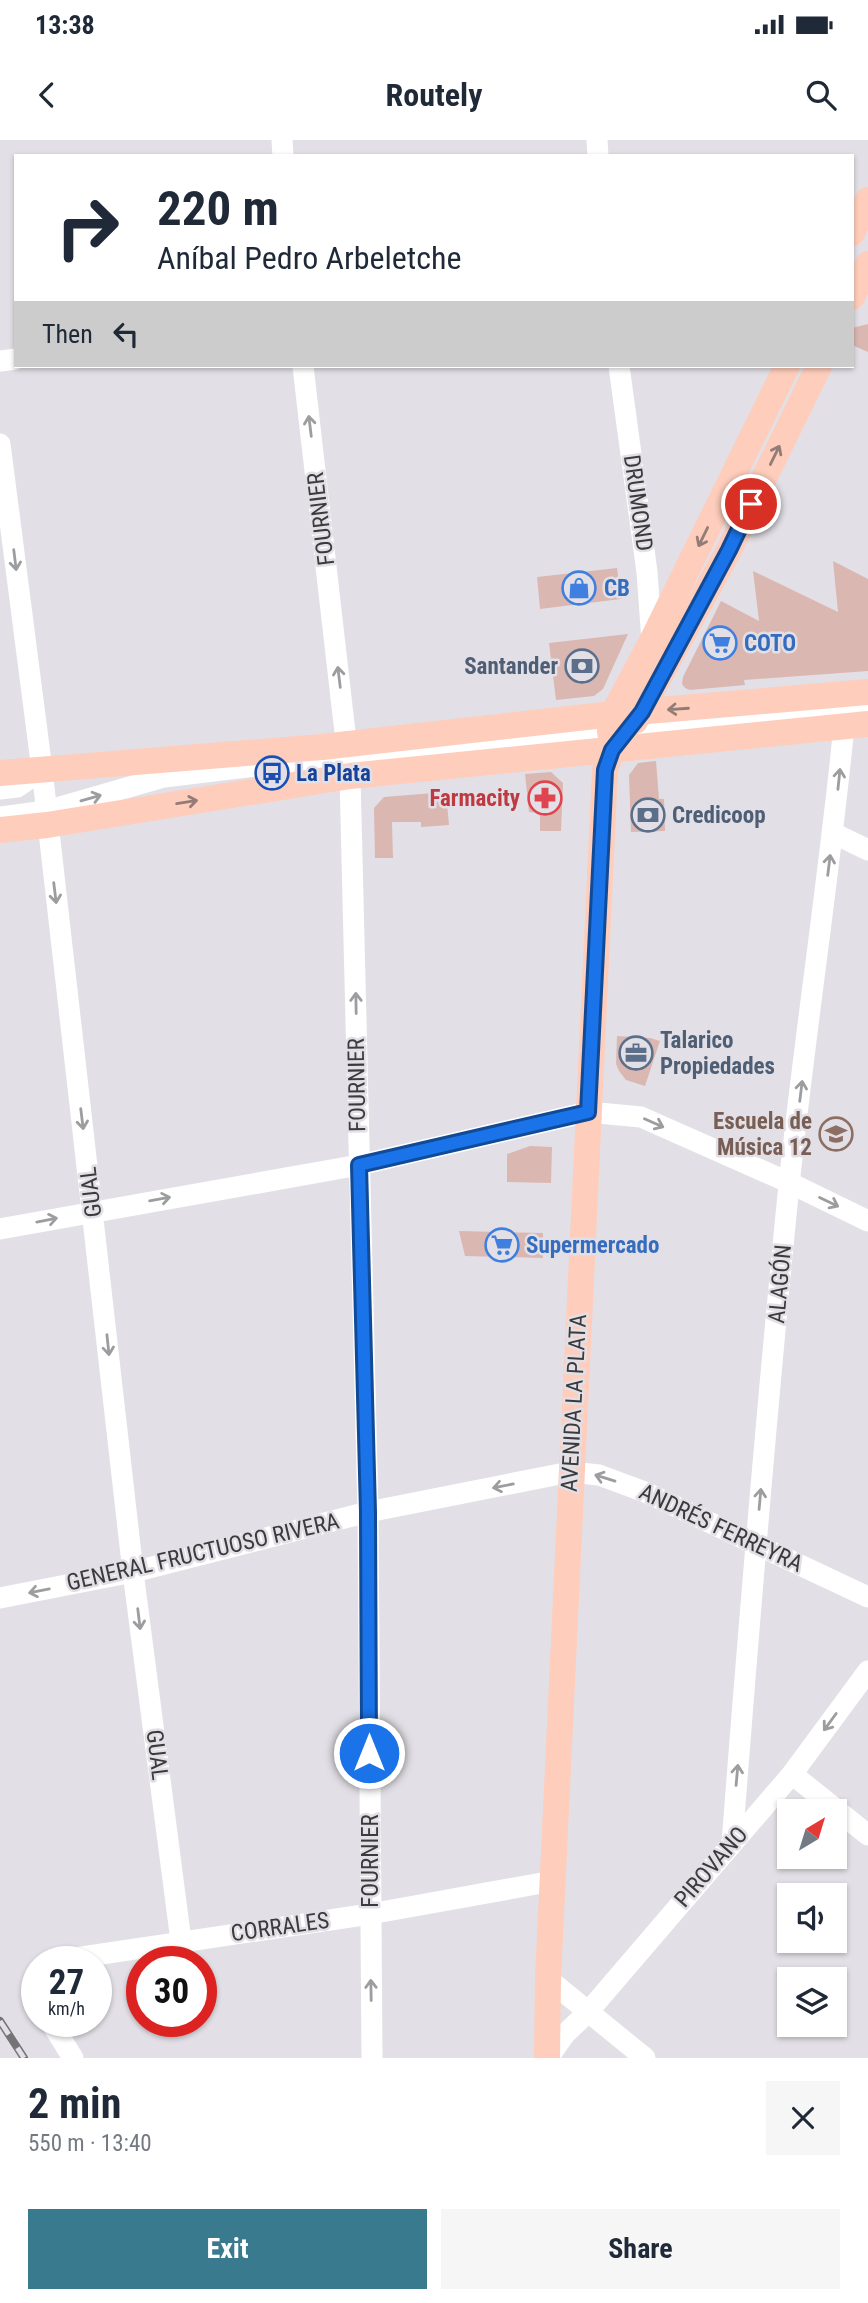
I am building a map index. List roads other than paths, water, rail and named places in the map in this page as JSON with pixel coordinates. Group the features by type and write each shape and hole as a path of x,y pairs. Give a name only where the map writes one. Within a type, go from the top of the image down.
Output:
{"main road":[{"path":"854,229 868,200"},
{"path":"856,297 868,264"},
{"name":"AVENIDA LA PLATA","path":"548,2058 548,1979 570,1472 605,770 652,641 786,368"},
{"name":"AVENIDA LA PLATA","path":"621,727 729,550 818,368"},
{"path":"0,773 349,759 621,727 868,692"},
{"path":"0,830 47,818 349,759 621,727 856,725"}],"street":[{"name":"FOURNIER","path":"303,368 349,759 368,1512 372,2058"},
{"name":"DRUMOND","path":"619,368 647,572 652,641"},
{"name":"GUAL","path":"0,444 42,770 133,1572 181,1941"},
{"path":"621,727 680,728 868,709"},
{"name":"ALAGÓN","path":"732,1843 755,1543 790,1182 833,833 856,725"},
{"path":"0,789 17,787 42,770"},
{"path":"0,817 47,818"},
{"path":"833,833 868,850"},
{"path":"0,1229 359,1165 588,1112 641,1116 790,1182 868,1221"},
{"name":"GENERAL FRUCTUOSO RIVERA","path":"0,1598 133,1572 368,1512 570,1472"},
{"name":"ANDRÉS FERREYRA","path":"570,1472 599,1475 645,1492 868,1597"},
{"name":"PIROVANO","path":"548,2058 565,2034 588,2012 792,1774 868,1671"},
{"path":"792,1774 868,1835"},
{"name":"CORRALES","path":"112,1953 370,1914 552,1881"},
{"path":"548,1979 645,2058"},
{"path":"60,2037 72,2058"}],"railway":[{"path":"0,2021 24,2058"}],"place":[{"name":"CB","path":"579,588"},
{"name":"COTO","path":"720,643"},
{"name":"Santander","path":"582,666"},
{"name":"La Plata","path":"272,773"},
{"name":"Farmacity","path":"545,798"},
{"name":"Credicoop","path":"648,815"},
{"name":"Talarico Propiedades","path":"636,1053"},
{"name":"Escuela de Música 12","path":"836,1134"},
{"name":"Supermercado","path":"502,1245"}]}
